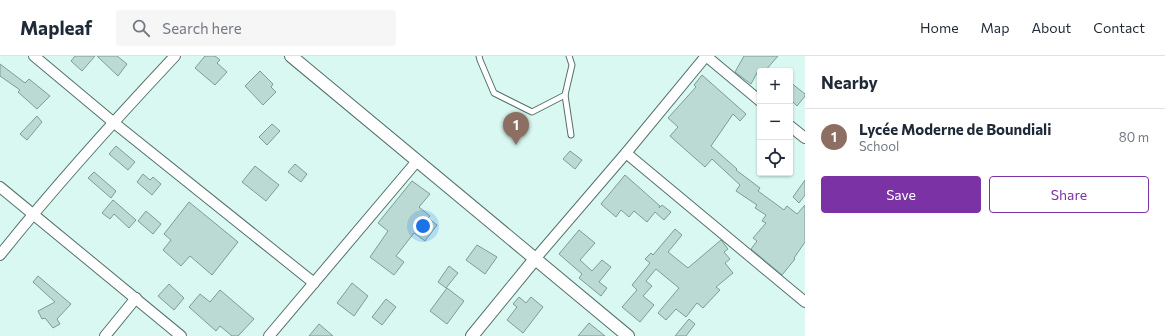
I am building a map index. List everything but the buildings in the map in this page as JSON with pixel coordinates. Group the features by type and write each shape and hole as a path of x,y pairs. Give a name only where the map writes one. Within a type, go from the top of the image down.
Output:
{"street":[{"path":"34,56 113,122 314,283"},
{"path":"0,255 33,214 113,122 175,56"},
{"path":"291,56 628,336"},
{"path":"472,336 706,56 757,98"},
{"path":"793,128 805,138"},
{"path":"626,153 805,302"},
{"path":"269,336 417,161"},
{"path":"0,187 182,336"},
{"path":"105,336 136,298"}],"lane":[{"path":"479,56 494,93 532,112 565,95"},
{"path":"569,56 572,65 565,95 571,135"}],"place":[{"name":"Lycée Moderne de Boundiali","path":"516,145"}]}
